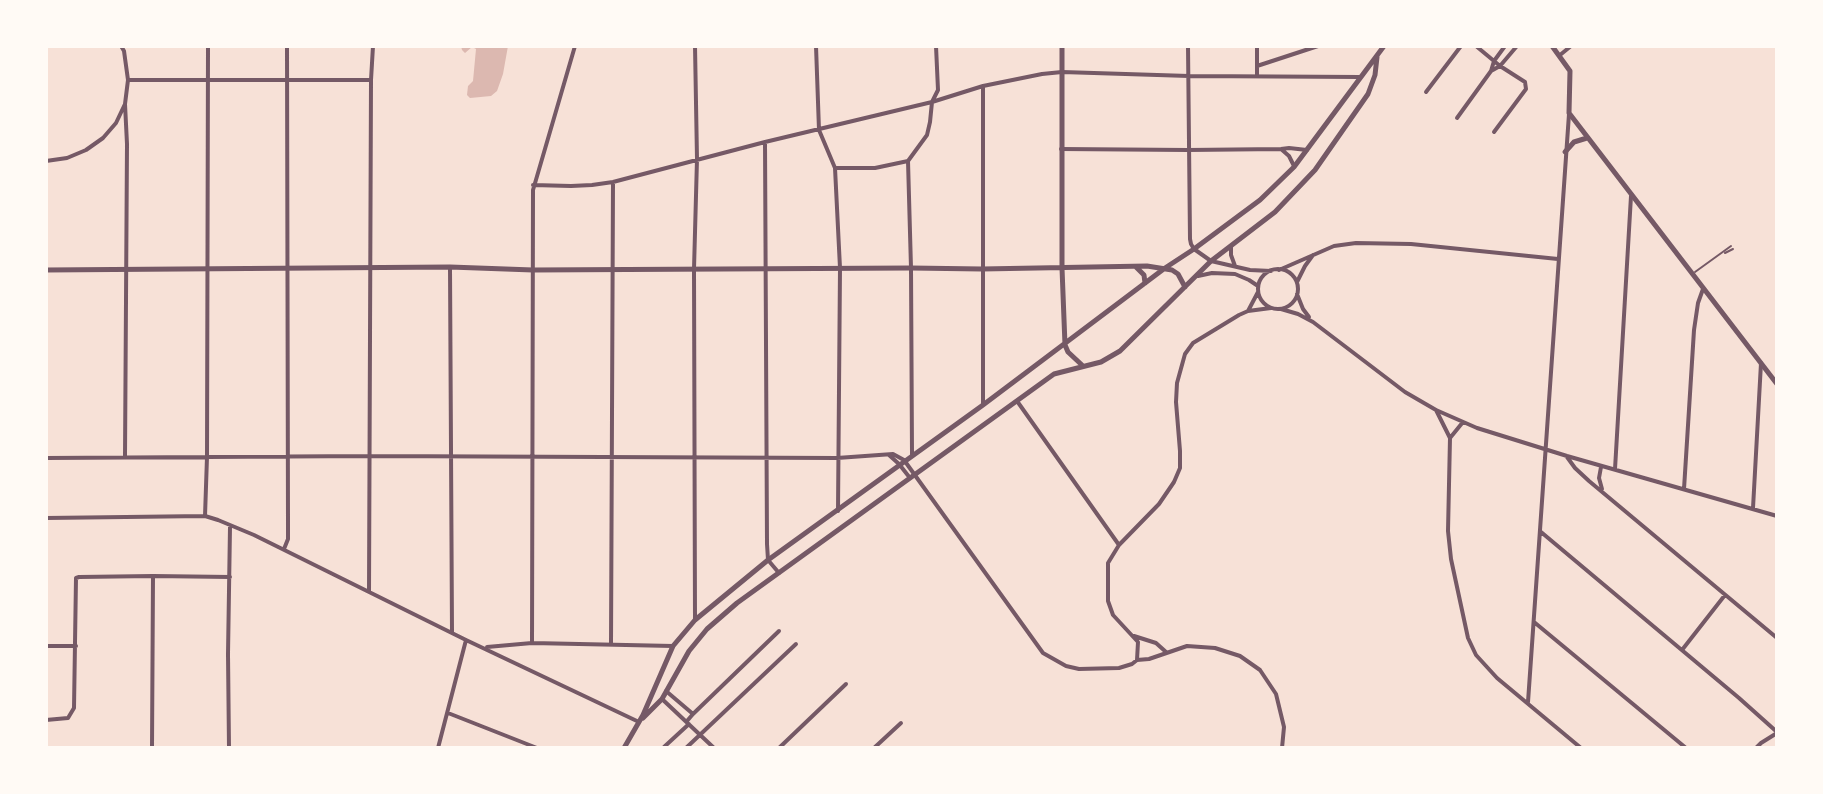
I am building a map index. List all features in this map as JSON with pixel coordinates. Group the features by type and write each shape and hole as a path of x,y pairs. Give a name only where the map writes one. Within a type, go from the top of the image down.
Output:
{"street":[{"path":"205,516 208,46"},
{"path":"284,549 288,539 289,457 287,46"},
{"path":"369,591 373,46"},
{"path":"532,643 533,185 575,46"},
{"path":"695,46 695,620"},
{"path":"816,46 819,130 835,168 840,268 838,511"},
{"path":"912,455 908,161 927,135 932,102 938,90 936,46"},
{"path":"1062,46 1065,345 1083,367"},
{"path":"1188,46 1190,239 1194,249 1211,261 1271,271 1334,246 1356,243 1387,243 1558,259"},
{"path":"1257,46 1257,75"},
{"path":"1257,66 1318,46"},
{"path":"624,748 673,646 695,620 768,560 1260,200 1294,167 1384,46"},
{"path":"1426,92 1461,46"},
{"path":"1476,46 1525,82 1526,89 1494,132"},
{"path":"1457,118 1505,46"},
{"path":"1491,71 1500,66 1517,46"},
{"path":"1528,702 1569,113 1570,71 1552,46"},
{"path":"1560,55 1571,46"},
{"path":"123,48 128,80 125,104 125,456"},
{"path":"641,718 662,699 689,651 707,629 745,596 1054,374 1101,362 1120,351 1211,261 1275,212 1315,170 1368,94 1375,75 1377,55"},
{"path":"533,185 581,186 613,182 932,102 983,86 1062,72 1360,77"},
{"path":"128,80 371,80"},
{"path":"983,86 983,405"},
{"path":"46,303 46,161 67,158 103,138 116,123 125,104"},
{"path":"1569,113 1777,384"},
{"path":"1565,152 1574,142 1587,138"},
{"path":"765,142 768,560 779,573"},
{"path":"1061,149 1307,150"},
{"path":"1281,149 1294,167"},
{"path":"835,168 875,168 908,161"},
{"path":"611,645 613,182"},
{"path":"1615,470 1631,196"},
{"path":"1231,244 1235,266"},
{"path":"1313,322 1303,309 1297,294 1297,283 1314,253"},
{"path":"46,270 370,267 533,270 982,269 1147,266 1165,268 1178,274 1185,287"},
{"path":"450,267 452,632"},
{"path":"1135,267 1144,275 1145,283"},
{"path":"1279,270 1290,274 1297,283"},
{"path":"1248,311 1262,277 1271,271"},
{"path":"1196,276 1235,274 1249,280 1258,289 1262,302 1271,308"},
{"path":"1684,489 1694,330 1704,287"},
{"path":"1281,309 1291,304 1297,294"},
{"path":"1137,660 1138,642 1113,615 1108,601 1108,563 1119,545 1159,504 1180,468 1176,402 1177,383 1185,354 1193,343 1248,311 1271,308 1298,314 1405,392 1477,428 1777,516"},
{"path":"1753,510 1761,363"},
{"path":"1017,401 1119,545"},
{"path":"1436,410 1450,438 1448,531 1465,630 1476,655 1497,678 1581,748"},
{"path":"1450,438 1463,422"},
{"path":"46,458 897,456 1043,653 1066,666 1079,669 1119,668 1187,646 1215,648 1240,656 1260,670 1276,694 1284,727 1282,748"},
{"path":"1567,456 1575,468 1777,638"},
{"path":"1601,466 1599,478 1603,491"},
{"path":"46,518 205,516 284,549 466,640 641,718"},
{"path":"229,748 230,525"},
{"path":"1541,532 1777,733 1756,748"},
{"path":"152,748 153,576"},
{"path":"46,720 64,720 71,716 74,708 75,581 79,577 230,577"},
{"path":"1682,651 1725,595"},
{"path":"1534,622 1686,748"},
{"path":"664,747 693,714 779,631"},
{"path":"1134,636 1156,643 1166,652"},
{"path":"438,748 466,640"},
{"path":"485,648 532,643 673,646"},
{"path":"686,748 796,644"},
{"path":"46,646 76,646"},
{"path":"779,748 846,684"},
{"path":"666,691 693,714"},
{"path":"662,699 714,748"},
{"path":"448,713 537,748"},
{"path":"874,748 901,723"}],"lane":[{"path":"1694,273 1732,247"}],"shaded area":[{"path":"461,46 508,46 503,74 497,91 491,96 470,98 467,95 468,86 473,81 476,49 472,47 465,53"}]}
